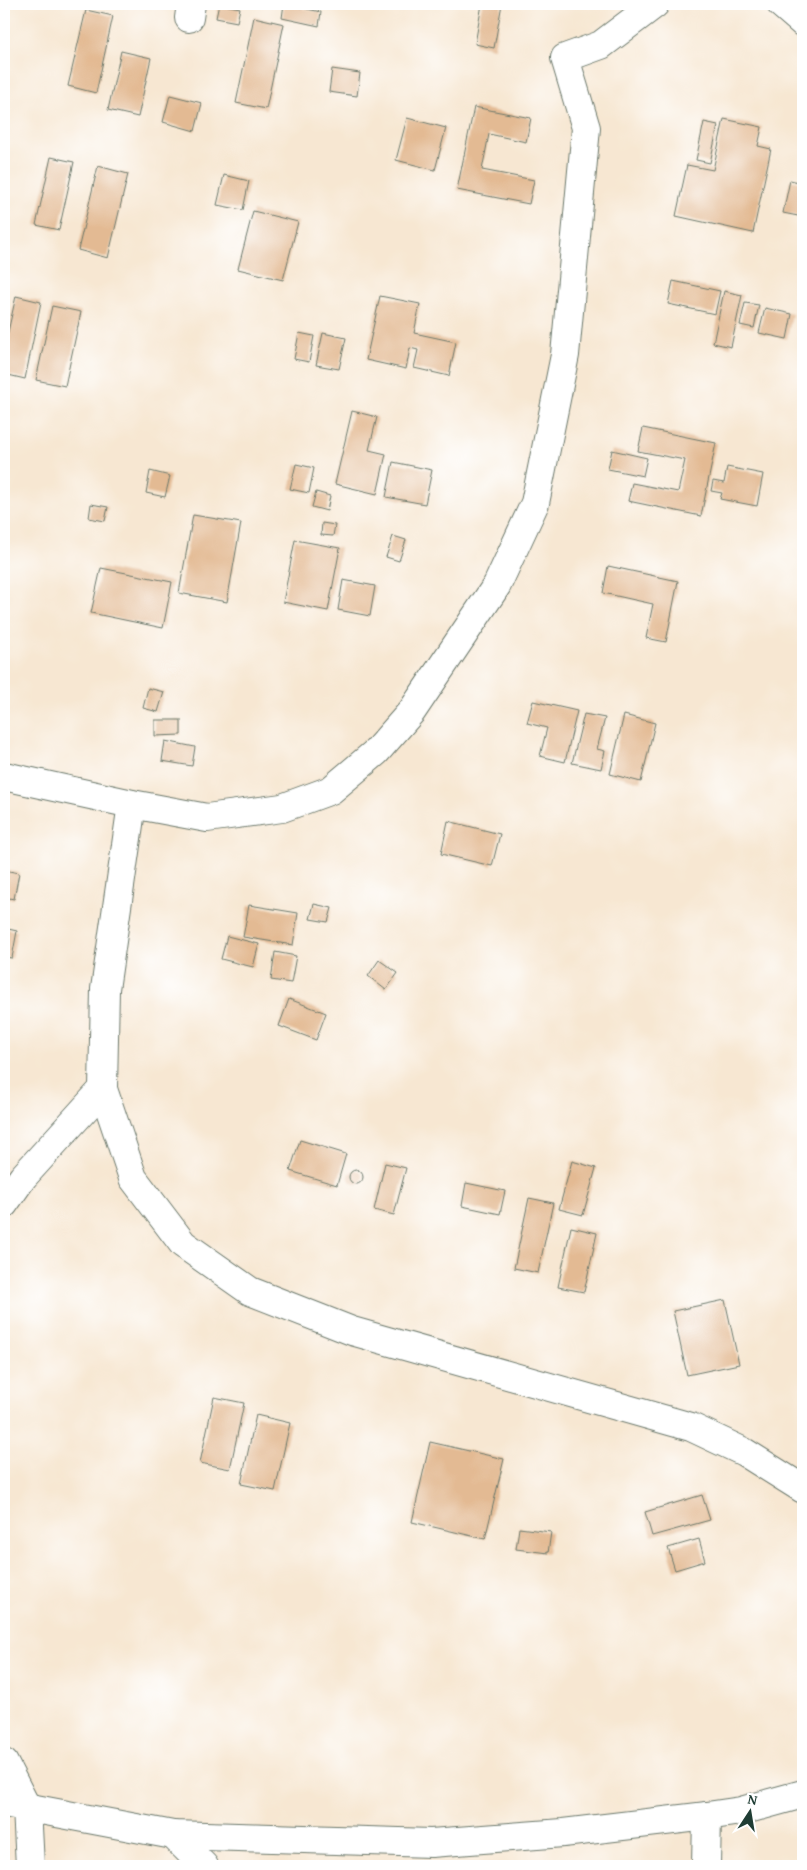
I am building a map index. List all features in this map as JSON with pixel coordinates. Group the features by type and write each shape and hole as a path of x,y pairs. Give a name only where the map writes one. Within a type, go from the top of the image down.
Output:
{"street":[{"path":"4,776 207,818 282,808 331,790 376,752 412,711 497,586 536,503 565,355 586,128 565,58 602,45 654,4"},
{"path":"781,4 803,23"},
{"path":"132,804 105,989 103,1089 133,1178 183,1244 250,1291 352,1331 691,1427 744,1452 803,1489"},
{"path":"4,1204 23,1177 103,1089"},
{"path":"4,1763 30,1866"},
{"path":"16,1805 173,1835 431,1843 563,1834 707,1816 741,1811 803,1794"},
{"path":"706,1866 707,1816"},
{"path":"173,1835 204,1866"}],"building":[{"path":"219,4 240,8 237,22 216,18"},
{"path":"284,4 321,12 319,26 282,18"},
{"path":"482,4 502,4 494,48 475,44"},
{"path":"86,10 113,16 96,93 68,86"},
{"path":"254,17 284,24 266,109 236,103"},
{"path":"121,51 151,58 138,117 108,110"},
{"path":"332,69 360,73 357,96 329,92"},
{"path":"170,95 202,103 195,131 163,122"},
{"path":"474,107 531,118 526,142 489,134 482,170 534,180 529,204 457,190"},
{"path":"407,118 446,128 435,170 396,160"},
{"path":"724,119 762,127 758,146 771,149 753,233 676,216 687,165 713,170"},
{"path":"704,122 718,125 710,163 696,160"},
{"path":"51,157 74,162 59,230 36,225"},
{"path":"98,166 128,174 108,258 78,250"},
{"path":"224,175 249,181 243,210 217,205"},
{"path":"790,180 803,183 803,217 783,213"},
{"path":"253,211 298,222 283,280 238,269"},
{"path":"673,281 720,291 715,314 668,304"},
{"path":"724,291 742,295 731,347 713,343"},
{"path":"16,296 41,302 25,379 4,374 4,350"},
{"path":"380,296 420,304 414,333 456,342 449,376 414,368 418,350 410,348 406,369 366,360"},
{"path":"745,303 759,305 754,328 740,325"},
{"path":"52,306 81,312 65,386 36,380"},
{"path":"765,308 792,314 787,339 759,333"},
{"path":"299,333 314,336 309,362 294,359"},
{"path":"323,333 346,338 339,369 316,365"},
{"path":"352,411 377,417 369,450 386,454 377,494 335,484"},
{"path":"643,428 716,443 701,516 628,501 632,483 678,492 685,460 638,451"},
{"path":"612,450 647,458 643,476 608,469"},
{"path":"393,462 432,470 425,504 386,497"},
{"path":"296,464 314,468 309,493 290,489"},
{"path":"727,467 763,474 757,506 720,499 722,493 711,491 713,481 724,483"},
{"path":"150,471 170,476 165,497 146,493"},
{"path":"316,492 330,496 327,511 312,507"},
{"path":"91,504 108,507 105,521 89,518"},
{"path":"193,515 241,523 227,602 179,593"},
{"path":"322,523 335,525 333,536 321,535"},
{"path":"393,536 406,540 399,561 386,557"},
{"path":"295,540 340,548 328,611 283,602"},
{"path":"608,566 678,581 666,642 646,638 653,604 603,593"},
{"path":"101,568 172,582 163,628 91,613"},
{"path":"343,580 375,586 370,616 338,610"},
{"path":"148,688 164,692 158,712 143,708"},
{"path":"533,701 577,711 565,762 540,756 547,728 527,723"},
{"path":"584,714 605,718 597,749 605,751 601,769 572,763"},
{"path":"624,715 655,723 641,782 610,774"},
{"path":"155,720 181,720 181,735 155,736"},
{"path":"165,741 195,747 192,766 162,761"},
{"path":"448,821 500,834 492,866 441,854"},
{"path":"4,870 19,873 14,899 4,897"},
{"path":"314,904 332,908 328,922 310,919"},
{"path":"249,905 298,913 293,945 243,937"},
{"path":"4,928 17,931 12,958 4,957"},
{"path":"227,936 259,944 253,967 221,959"},
{"path":"275,952 296,956 291,983 271,980"},
{"path":"379,960 398,973 386,990 368,976"},
{"path":"289,999 326,1013 316,1040 279,1026"},
{"path":"300,1140 346,1154 337,1185 290,1171"},
{"path":"572,1161 596,1168 583,1215 559,1209"},
{"path":"385,1163 406,1168 394,1215 374,1210"},
{"path":"356,1170 361,1172 363,1177 361,1182 356,1184 351,1182 349,1177 351,1172"},
{"path":"466,1183 505,1191 500,1214 462,1206"},
{"path":"529,1198 553,1203 538,1273 514,1268"},
{"path":"571,1227 597,1233 584,1292 558,1287"},
{"path":"725,1300 739,1364 687,1375 673,1311"},
{"path":"214,1397 244,1403 230,1469 200,1463"},
{"path":"256,1415 290,1423 275,1491 241,1484"},
{"path":"430,1442 504,1459 485,1539 412,1522"},
{"path":"702,1495 710,1520 652,1536 645,1512"},
{"path":"519,1528 551,1532 548,1553 516,1549"},
{"path":"699,1539 705,1561 675,1570 668,1548"}]}
